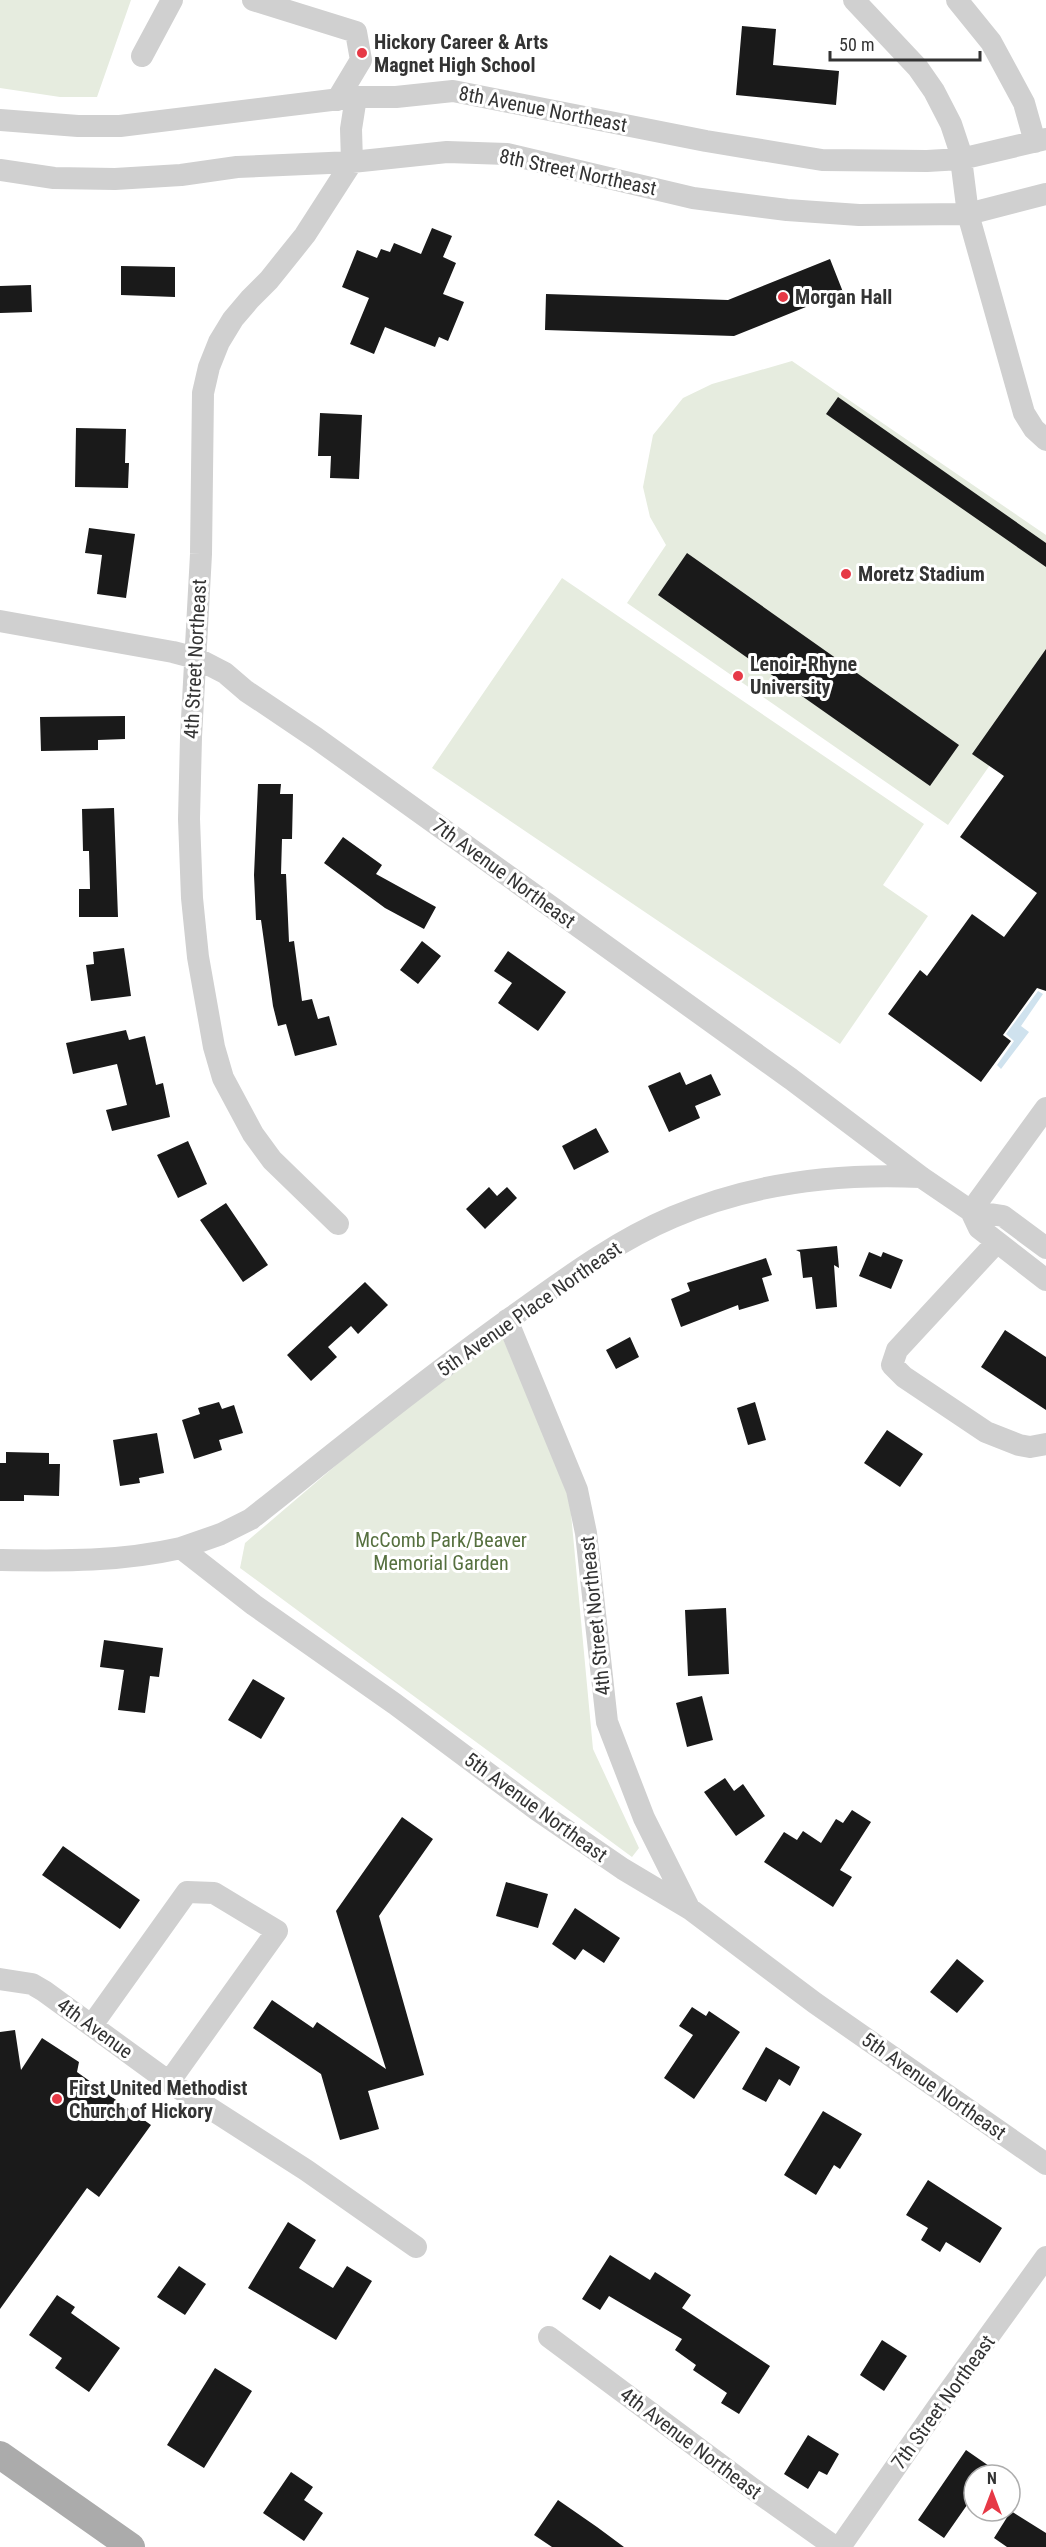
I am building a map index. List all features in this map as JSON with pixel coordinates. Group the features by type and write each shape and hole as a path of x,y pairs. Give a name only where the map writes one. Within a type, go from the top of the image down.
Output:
{"main road":[{"path":"0,2455 131,2547"}],"street":[{"path":"142,56 172,0"},
{"path":"253,0 356,32 361,60 346,99 351,129 352,162"},
{"path":"854,0 918,68 934,91 951,124 961,159 969,214 1024,413 1034,429 1046,440"},
{"path":"957,0 991,42 1041,140"},
{"name":"8th Avenue Northeast","path":"0,120 78,126 120,126 346,99 453,91 706,141 822,160 961,159 1041,140"},
{"name":"8th Street Northeast","path":"0,170 54,178 115,179 181,175 237,167 352,162 447,152 507,154 693,198 859,215 969,214 1046,194"},
{"name":"4th Street Northeast","path":"338,1224 272,1160 253,1134 223,1078 214,1047 198,957 192,898 189,819 201,554 203,393 209,367 219,342 233,319 269,280 305,235 352,162"},
{"name":"7th Avenue Northeast","path":"0,621 196,658 225,673 246,691 316,738 791,1079 921,1177 971,1210 1003,1216 1046,1248"},
{"path":"971,1210 1046,1108"},
{"name":"5th Avenue Place Northeast","path":"181,1548 220,1534 250,1519 507,1320 585,1264 619,1243 673,1217 748,1192 812,1179 873,1175 921,1177"},
{"name":"7th Avenue Northeast","path":"971,1210 979,1228 1046,1280"},
{"path":"997,1242 897,1350 892,1365 904,1377 986,1432 1038,1445"},
{"name":"4th Street Northeast","path":"507,1320 577,1490 586,1533 607,1722 644,1818 690,1909"},
{"path":"0,1560 108,1560 141,1557 181,1548"},
{"name":"5th Avenue Northeast","path":"181,1548 254,1605 395,1704 537,1810 623,1869 690,1909 815,2003 1046,2164"},
{"path":"92,2025 187,1892 214,1893 277,1931 169,2082"},
{"name":"4th Avenue","path":"0,1979 32,1984 169,2082 306,2170 416,2247"},
{"name":"7th Street Northeast","path":"840,2547 939,2405 1046,2258"},
{"name":"4th Avenue Northeast","path":"549,2337 835,2547"}],"green space":[{"path":"0,0 131,0 97,97 60,97 0,88"},
{"name":"Moretz Stadium","path":"792,361 1046,535 1046,685 948,825 627,603 666,545 650,517 643,487 653,435 683,398 712,384"},
{"path":"562,578 924,824 883,885 928,916 840,1044 432,768"},
{"name":"McComb Park/Beaver Memorial Garden","path":"498,1327 569,1492 593,1749 639,1848 632,1857 240,1568 245,1543"}],"water":[{"path":"1038,991 1043,994 1021,1026 1029,1032 1001,1069 997,1065 1014,1041 1006,1034"}],"building":[{"path":"742,26 776,29 773,65 839,71 836,105 736,95"},
{"path":"432,228 452,236 443,257 456,263 443,294 464,302 448,341 439,337 435,347 385,327 374,354 350,344 369,298 342,287 357,250 377,258 381,249 390,252 394,243 421,254"},
{"name":"Morgan Hall","path":"830,259 843,292 734,336 545,330 546,294 728,300"},
{"path":"121,266 175,267 175,297 121,295"},
{"path":"31,285 32,312 0,313 0,286"},
{"path":"838,397 1046,543 1046,567 826,414"},
{"path":"320,413 362,415 359,479 330,478 331,456 318,456"},
{"path":"76,428 126,429 125,463 129,463 128,488 75,487"},
{"path":"89,528 135,534 126,598 97,594 102,555 85,553"},
{"path":"687,553 959,745 930,786 658,595"},
{"path":"1046,649 1046,991 1037,988 1003,1035 1011,1041 981,1082 888,1014 920,970 927,976 972,914 1004,937 1037,893 960,837 1004,776 972,754"},
{"path":"125,716 125,739 98,740 98,750 41,751 40,717"},
{"path":"258,784 281,784 280,794 293,794 292,839 282,839 281,874 286,874 289,942 294,941 302,1001 312,999 318,1019 329,1016 337,1045 295,1056 286,1024 278,1026 261,920 256,920 254,875"},
{"path":"114,808 118,917 79,917 79,889 90,889 89,851 83,851 82,809"},
{"path":"343,837 382,865 376,874 436,907 424,929 385,908 324,863"},
{"path":"422,941 441,956 418,984 400,970"},
{"path":"124,948 131,996 91,1001 86,965 94,964 93,952"},
{"path":"508,951 566,992 538,1031 498,1003 512,983 494,971"},
{"path":"126,1030 129,1040 145,1036 156,1085 163,1083 170,1117 112,1131 106,1110 127,1105 117,1064 73,1074 66,1043"},
{"path":"680,1072 686,1085 711,1074 721,1095 695,1106 700,1118 669,1132 648,1086"},
{"path":"596,1128 609,1152 574,1170 562,1146"},
{"path":"188,1141 207,1184 178,1198 157,1155"},
{"path":"489,1187 497,1196 507,1187 517,1198 485,1229 466,1209"},
{"path":"226,1203 268,1265 243,1282 200,1220"},
{"path":"837,1246 839,1268 834,1265 837,1307 816,1309 812,1277 803,1278 800,1252 796,1250"},
{"path":"869,1252 881,1257 883,1252 903,1260 891,1289 859,1276"},
{"path":"766,1258 772,1275 762,1278 769,1301 739,1310 738,1305 681,1327 671,1299 690,1291 687,1283"},
{"path":"365,1282 388,1305 358,1334 351,1326 328,1347 337,1357 311,1381 287,1355"},
{"path":"1005,1330 1046,1357 1046,1410 981,1367"},
{"path":"630,1337 639,1357 616,1369 606,1350"},
{"path":"219,1402 222,1409 234,1405 243,1433 219,1440 222,1450 194,1459 182,1420 200,1414 198,1408"},
{"path":"755,1402 766,1440 748,1445 737,1408"},
{"path":"887,1430 923,1454 900,1487 864,1463"},
{"path":"157,1433 164,1473 139,1478 140,1483 120,1486 113,1440"},
{"path":"6,1452 49,1453 49,1464 60,1464 59,1496 24,1495 24,1501 0,1501 0,1463 6,1463"},
{"path":"726,1608 729,1674 688,1676 685,1610"},
{"path":"104,1640 163,1648 159,1677 150,1676 145,1713 118,1710 124,1670 100,1667"},
{"path":"253,1679 285,1698 261,1739 228,1720"},
{"path":"702,1696 713,1740 687,1747 676,1703"},
{"path":"725,1778 734,1791 743,1784 765,1816 736,1836 704,1792"},
{"path":"852,1810 871,1822 840,1870 852,1877 833,1907 764,1862 784,1832 797,1840 803,1831 821,1843 836,1819 843,1823"},
{"path":"402,1817 433,1839 379,1916 424,2075 368,2091 379,2129 340,2140 321,2074 253,2028 272,2000 313,2028 317,2022 386,2069 336,1911"},
{"path":"63,1846 140,1900 120,1929 42,1875"},
{"path":"506,1882 548,1894 538,1928 496,1916"},
{"path":"575,1908 620,1938 604,1963 583,1949 575,1960 552,1944"},
{"path":"957,1959 984,1981 957,2013 930,1992"},
{"path":"692,2007 706,2016 709,2011 740,2032 694,2099 664,2078 693,2035 679,2026"},
{"name":"First United Methodist Church of Hickory","path":"15,2030 21,2070 42,2038 79,2062 77,2072 151,2125 99,2197 87,2188 0,2309 0,2032"},
{"path":"766,2047 800,2067 790,2086 779,2079 766,2102 742,2089"},
{"path":"823,2111 862,2134 840,2169 834,2165 816,2195 784,2175"},
{"path":"928,2180 1002,2228 980,2263 946,2242 940,2252 921,2240 928,2228 906,2215"},
{"path":"288,2222 316,2240 299,2268 333,2288 347,2266 372,2281 336,2340 248,2288"},
{"path":"610,2255 650,2280 655,2272 691,2295 682,2308 770,2366 739,2414 721,2403 727,2393 693,2370 696,2365 675,2350 682,2339 609,2296 600,2310 582,2299"},
{"path":"179,2266 206,2284 185,2315 157,2297"},
{"path":"57,2295 75,2307 71,2313 120,2348 89,2392 55,2368 62,2358 29,2335"},
{"path":"882,2340 907,2356 884,2391 860,2375"},
{"path":"215,2368 252,2391 204,2468 167,2445"},
{"path":"808,2435 839,2454 827,2475 819,2471 808,2489 784,2474"},
{"path":"966,2450 985,2463 962,2463 962,2512 944,2538 918,2520"},
{"path":"291,2472 313,2487 304,2500 323,2513 304,2541 263,2513"},
{"path":"558,2500 624,2547 552,2547 534,2535"},
{"path":"1022,2518 1046,2533 1046,2547 1007,2547 994,2538 1003,2523 1022,2523"}],"place":[{"name":"Hickory Career & Arts Magnet High School","path":"362,53"},
{"name":"Morgan Hall","path":"783,297"},
{"name":"Moretz Stadium","path":"846,574"},
{"name":"Lenoir-Rhyne University","path":"738,676"},
{"name":"First United Methodist Church of Hickory","path":"57,2099"}]}
